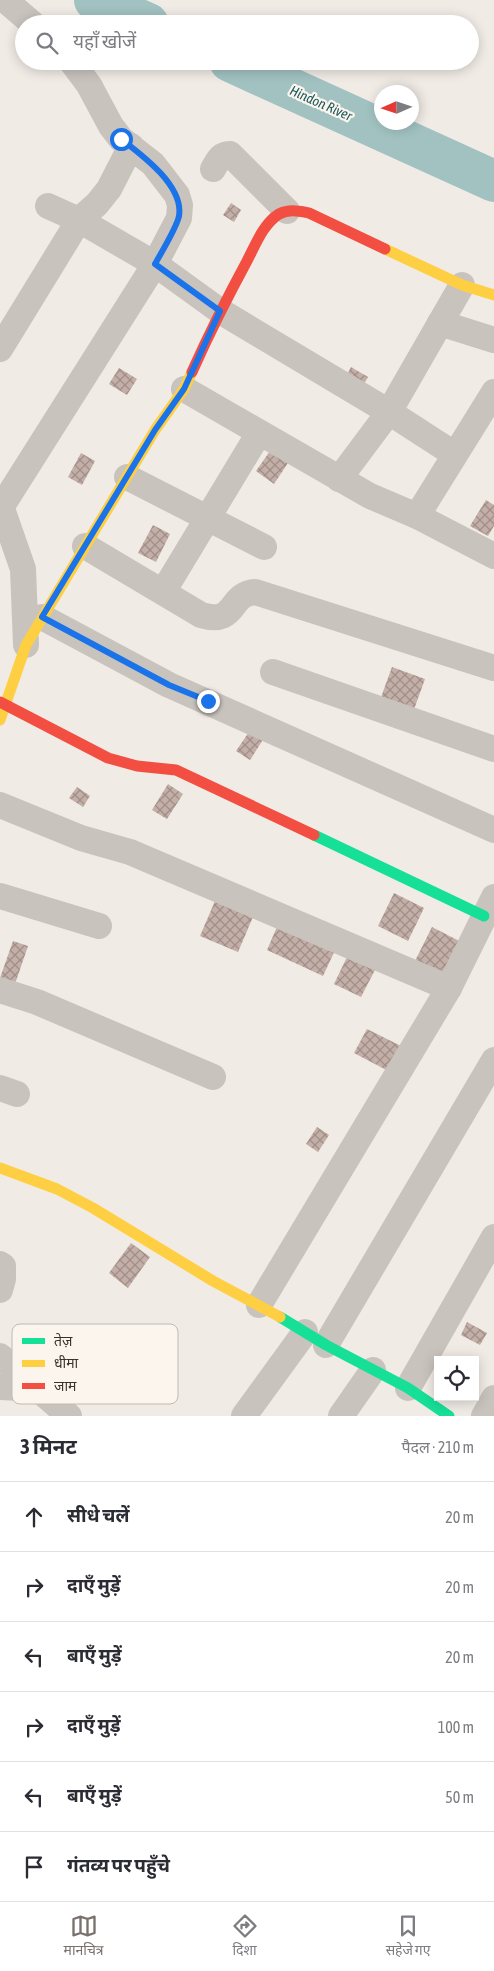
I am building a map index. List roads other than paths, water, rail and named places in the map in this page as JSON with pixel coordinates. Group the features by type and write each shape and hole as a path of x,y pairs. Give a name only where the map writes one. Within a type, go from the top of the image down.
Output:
{"street":[{"path":"5,0 22,15"},
{"path":"26,645 1,505 155,264 179,218 180,205 177,196 152,164 121,139 111,126 89,85 78,70"},
{"path":"0,349 79,220 98,204 108,189 131,146"},
{"path":"213,168 221,156 230,154 286,211"},
{"path":"48,206 79,220 155,264 220,311 389,412 454,454"},
{"path":"0,720 2,703 26,645 155,430 184,389 220,311 265,228 278,215 286,211 296,210 309,213 462,285 494,295"},
{"path":"339,479 389,412 462,285"},
{"path":"440,323 494,340"},
{"path":"184,389 370,496 417,516 494,556"},
{"path":"417,516 494,392"},
{"path":"163,592 259,433"},
{"path":"127,477 264,547"},
{"path":"85,546 201,615 218,618 224,616 248,592 255,592 494,668"},
{"path":"42,617 169,685 494,830"},
{"path":"272,672 494,749"},
{"path":"2,703 108,758 137,766 176,770 489,906 449,988 259,1305"},
{"path":"0,805 81,838 130,852 449,988"},
{"path":"0,896 99,926"},
{"path":"0,990 37,1002 213,1078"},
{"path":"244,1416 315,1339 494,1060"},
{"path":"0,1168 57,1189 93,1208 213,1281 259,1305 315,1339 408,1388 449,1416"},
{"path":"408,1388 494,1237"},
{"path":"0,1264 3,1266 3,1279 0,1290"},
{"path":"0,1356 12,1366"},
{"path":"341,1416 372,1370"},
{"path":"484,1416 494,1398"},
{"path":"56,1404 69,1416"}],"waterway":[{"name":"Hindon River","path":"95,0 128,15"},
{"name":"Hindon River","path":"250,70 494,181"}]}
